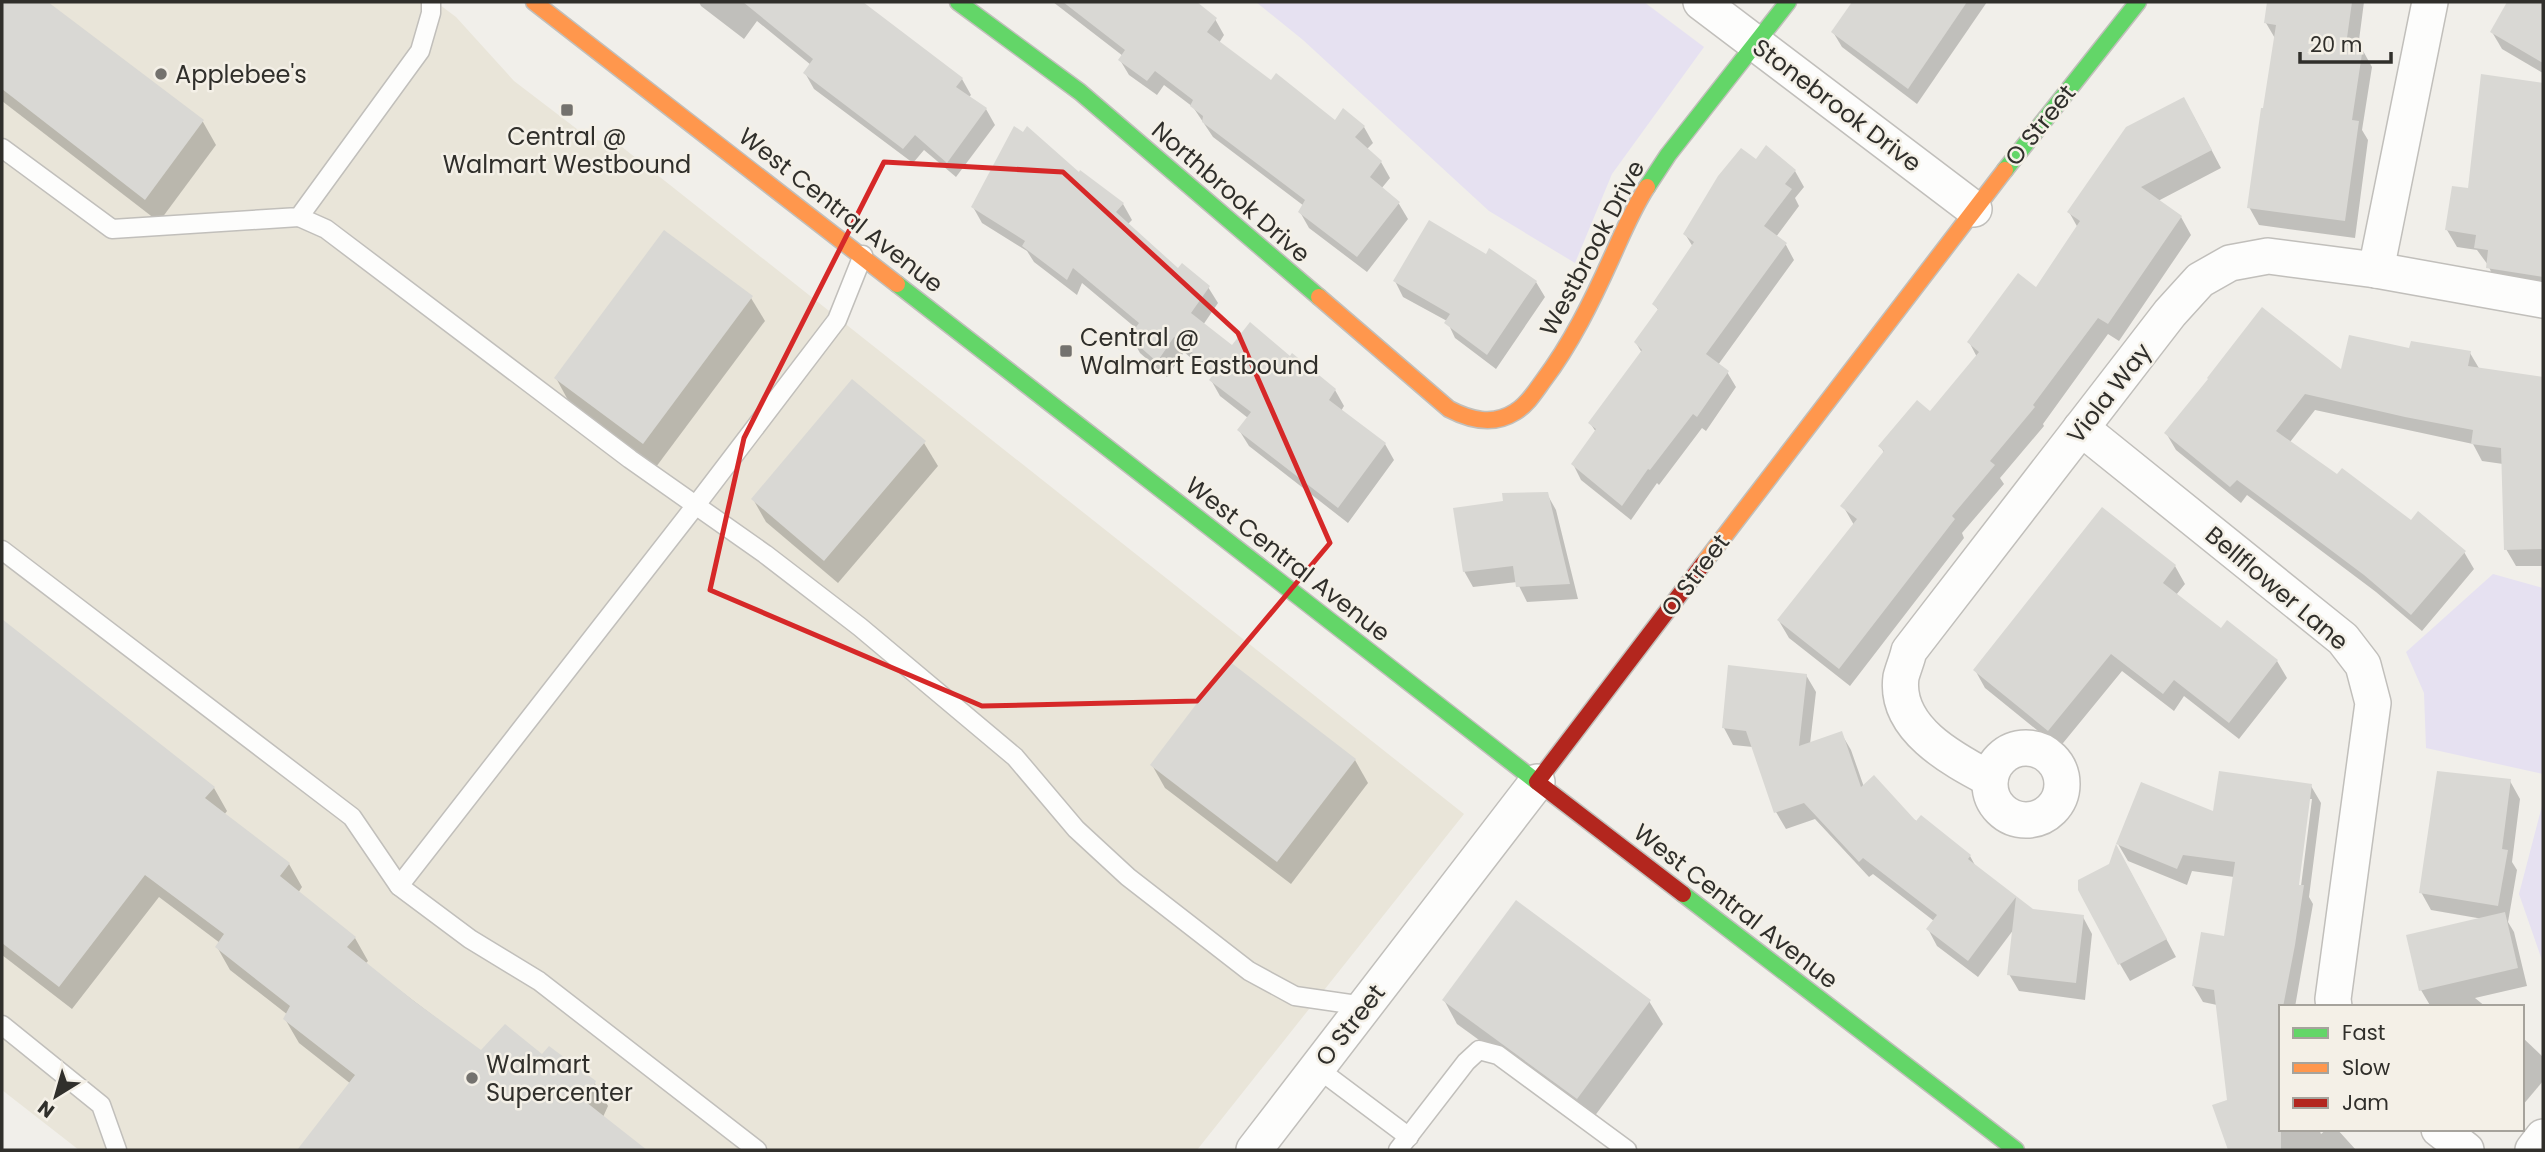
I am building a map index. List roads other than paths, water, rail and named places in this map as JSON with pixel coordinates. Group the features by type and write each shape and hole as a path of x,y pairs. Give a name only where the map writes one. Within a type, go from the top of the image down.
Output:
{"street":[{"name":"West Central Avenue","path":"534,2 2015,1150"},
{"name":"Northbrook Drive","path":"958,2 1080,92 1449,409 1472,420"},
{"name":"Stonebrook Drive","path":"1700,2 1974,209"},
{"name":"Westbrook Drive","path":"1472,420 1493,419 1514,413 1535,393 1554,367 1593,298 1637,202 1668,155 1788,2"},
{"name":"O Street","path":"1254,1150 1974,209 2138,2"},
{"path":"2376,270 2430,2"},
{"name":"Viola Way","path":"1990,779 1964,765 1921,734 1905,709 1901,680 1909,651 2171,313 2200,280 2230,263 2268,256 2376,270 2543,300"},
{"name":"Bellflower Lane","path":"2081,428 2343,639 2363,665 2373,704 2334,1005"},
{"path":"2442,1131 2466,1150"},
{"path":"2533,1150 2543,1137"}],"lane":[{"path":"299,217 420,51 431,13 431,2"},
{"path":"2,148 112,229 299,217 326,229 630,459 860,627 1005,748 1076,829 1128,877 1249,971 1295,996 1364,1006"},
{"path":"399,886 696,505 836,320 863,256"},
{"path":"2,550 352,817 399,886 470,939 539,981 757,1150"},
{"path":"2,1025 101,1105 117,1150"},
{"path":"1317,1068 1404,1144 1466,1062 1479,1050 1498,1055 1627,1150"}],"place":[{"name":"Applebee's","path":"161,74"},
{"name":"Central @ Walmart Westbound","path":"567,110"},
{"name":"Central @ Walmart Eastbound","path":"1066,351"},
{"name":"Walmart Supercenter","path":"472,1078"}]}
